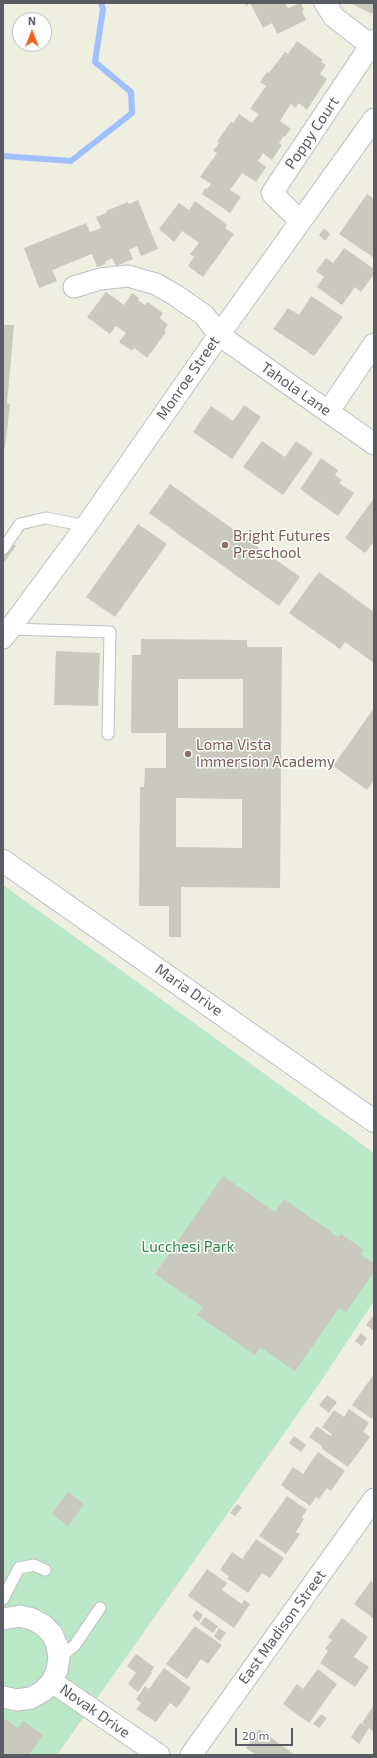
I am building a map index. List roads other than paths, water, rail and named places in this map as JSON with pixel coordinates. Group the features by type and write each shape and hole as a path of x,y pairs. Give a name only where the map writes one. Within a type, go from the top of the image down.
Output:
{"street":[{"path":"325,3 334,17 373,44"},
{"name":"Poppy Court","path":"300,221 272,193 373,44"},
{"name":"Monroe Street","path":"6,634 86,526 219,335 374,119"},
{"name":"Tahola Lane","path":"74,287 100,279 128,276 156,284 204,314 219,335 374,444"},
{"path":"328,412 374,344"},
{"name":"Maria Drive","path":"3,860 374,1120"},
{"name":"East Madison Street","path":"191,1755 374,1499"},
{"name":"Novak Drive","path":"3,1619 20,1616 32,1619 43,1625 52,1634 57,1645 59,1658 57,1670 52,1682 42,1691 31,1698 17,1700 3,1697"},
{"name":"Novak Drive","path":"52,1682 159,1755"}],"lane":[{"path":"3,549 20,524 46,518 86,526"},
{"path":"6,634 110,632 108,734"},
{"path":"3,1599 19,1568 34,1565 45,1570"},
{"path":"59,1658 75,1645 100,1608"}],"waterway":[{"path":"3,156 71,161 132,113 131,92 95,62 103,9 101,3"}],"place":[{"name":"Bright Futures Preschool","path":"225,545"},
{"name":"Loma Vista Immersion Academy","path":"188,754"}],"park label":[{"name":"Lucchesi Park","path":"188,1247"}]}
